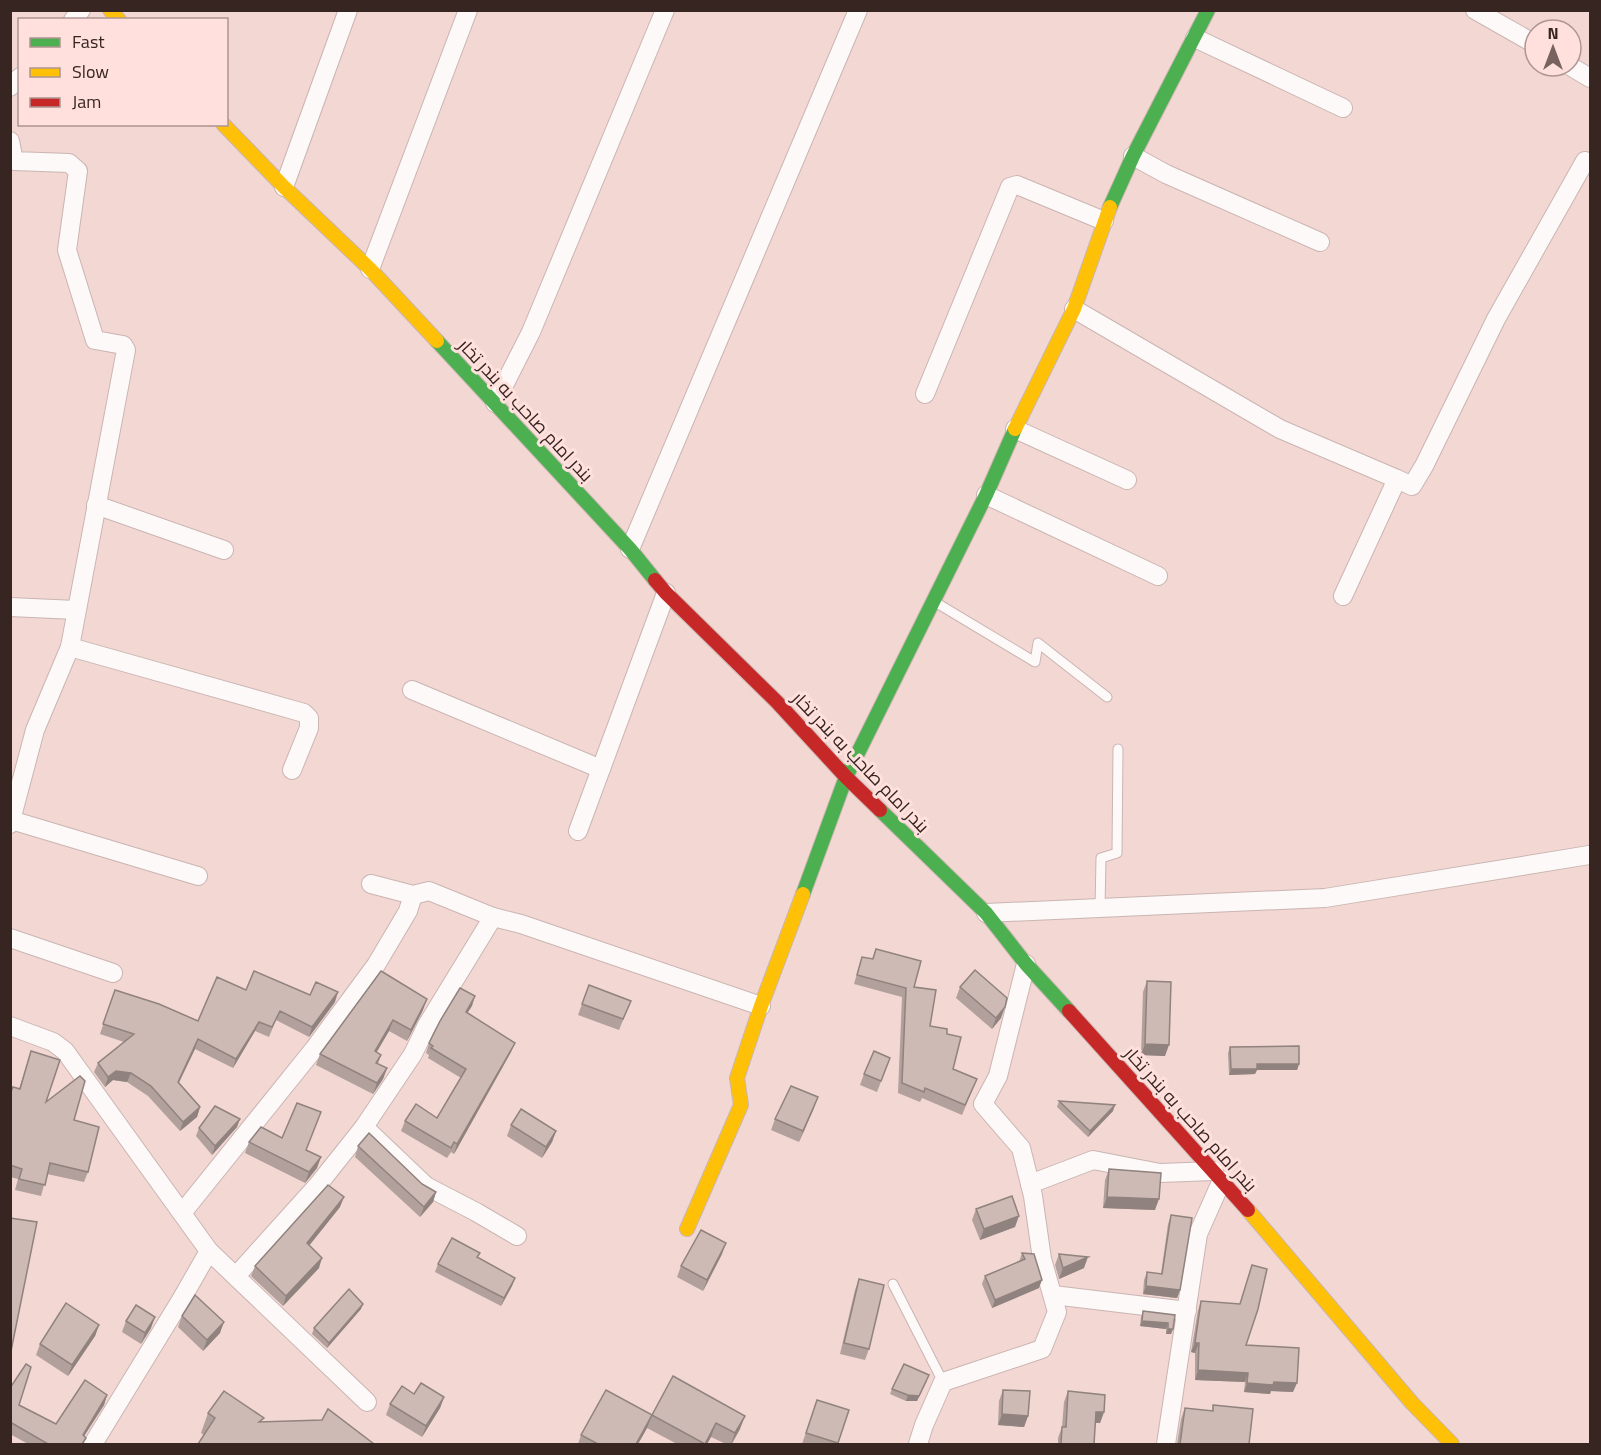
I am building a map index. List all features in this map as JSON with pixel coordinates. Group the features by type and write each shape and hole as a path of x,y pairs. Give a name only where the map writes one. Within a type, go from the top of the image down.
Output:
{"main road":[{"path":"687,1228 741,1105 737,1078 761,1006 846,777 986,495 1074,309 1104,221 1133,156 1208,10"},
{"name":"بندر امام صاحب به بندر تخار","path":"225,126 284,187 370,269 630,549 666,593 777,702 846,777 986,913 1026,964 1218,1175 1412,1402 1452,1444"}],"street":[{"path":"284,187 348,10"},
{"path":"370,269 468,10"},
{"path":"495,403 531,332 665,10"},
{"path":"630,549 858,10"},
{"path":"1475,10 1523,37"},
{"path":"1195,38 1343,108"},
{"path":"10,141 14,161 69,164 78,171 67,250 95,340 123,345 126,350 70,647 35,730 11,822 198,876"},
{"path":"1133,156 1166,174 1320,242"},
{"path":"1074,309 1280,429 1412,486 1496,319 1585,162"},
{"path":"926,394 1010,187 1017,185 1104,221"},
{"path":"1016,429 1127,480"},
{"path":"1343,596 1397,479"},
{"path":"986,495 1158,576"},
{"path":"96,505 224,550"},
{"path":"578,831 666,593"},
{"path":"10,607 76,610"},
{"path":"70,647 304,713 309,718 309,729 292,770"},
{"path":"412,690 601,770"},
{"path":"986,913 1325,898 1590,855"},
{"path":"371,884 413,895 429,891 493,917 521,924 761,1006"},
{"path":"182,1213 314,1049 376,965 408,911 413,895"},
{"path":"236,1276 317,1186 364,1127 413,1054 427,1025 493,917"},
{"path":"10,938 113,973"},
{"path":"918,1444 943,1382 1042,1349 1057,1312 1042,1259 1030,1184 1021,1148 983,1104 998,1076 1026,964"},
{"path":"10,1026 53,1042 65,1051 209,1251 367,1402"},
{"path":"364,1127 426,1186 517,1236"},
{"path":"1030,1184 1094,1160 1160,1173 1218,1175 1198,1234 1166,1444"},
{"path":"93,1444 209,1251"},
{"path":"1053,1295 1187,1311"}],"lane":[{"path":"932,600 1035,662 1038,643 1107,697"},
{"path":"1100,908 1101,858 1117,853 1118,749"},
{"path":"892,1284 943,1382"}],"building":[{"path":"876,949 921,961 914,987 936,990 930,1026 947,1029 947,1034 961,1037 953,1069 977,1079 965,1105 925,1088 924,1092 902,1083 906,988 857,975 862,957 873,959"},
{"path":"975,970 1007,998 1005,1007 996,1018 960,987"},
{"path":"254,971 310,995 316,982 338,992 312,1027 280,1011 272,1027 259,1022 236,1059 198,1039 178,1082 200,1107 183,1122 151,1086 131,1073 116,1071 108,1077 98,1063 134,1034 103,1024 115,990 159,1004 198,1021 217,977 246,990"},
{"path":"381,971 427,999 411,1030 393,1020 375,1051 381,1055 376,1063 387,1068 377,1083 320,1054"},
{"path":"1147,981 1171,982 1169,1045 1145,1044"},
{"path":"589,985 631,1001 623,1019 582,1004"},
{"path":"460,988 475,996 466,1012 515,1043 457,1144 454,1142 451,1148 405,1121 416,1104 437,1118 466,1069 431,1048 433,1046 429,1043"},
{"path":"1299,1046 1299,1064 1257,1064 1257,1069 1231,1069 1230,1047"},
{"path":"31,1051 60,1060 46,1102 80,1076 85,1081 74,1120 99,1127 88,1172 50,1163 45,1185 19,1179 22,1169 10,1165 10,1094 13,1087 20,1089"},
{"path":"874,1051 890,1058 881,1081 864,1074"},
{"path":"791,1086 818,1097 803,1131 775,1119"},
{"path":"1059,1101 1115,1105 1090,1131"},
{"path":"297,1103 321,1112 306,1150 321,1157 309,1172 249,1142 261,1127 282,1138"},
{"path":"215,1106 240,1119 215,1146 199,1128"},
{"path":"521,1109 556,1131 546,1147 511,1125"},
{"path":"369,1133 422,1184 436,1192 424,1207 358,1146"},
{"path":"1109,1169 1161,1173 1159,1199 1107,1197"},
{"path":"328,1185 344,1197 307,1243 322,1258 286,1296 255,1266"},
{"path":"1012,1196 1019,1216 984,1229 976,1209"},
{"path":"1171,1215 1192,1218 1180,1290 1146,1286 1147,1272 1162,1274"},
{"path":"10,1218 37,1222 10,1356"},
{"path":"701,1230 726,1243 707,1280 681,1266"},
{"path":"452,1238 480,1253 477,1257 515,1278 504,1298 438,1264"},
{"path":"1022,1253 1034,1254 1042,1280 995,1300 985,1276 1025,1259"},
{"path":"1059,1254 1088,1257 1063,1268"},
{"path":"1252,1265 1267,1269 1258,1309 1246,1345 1299,1348 1297,1383 1274,1382 1273,1385 1247,1383 1248,1373 1198,1370 1199,1343 1195,1343 1201,1301 1240,1304"},
{"path":"859,1279 884,1285 869,1349 844,1343"},
{"path":"349,1289 363,1304 329,1343 314,1328"},
{"path":"195,1295 224,1322 207,1340 182,1316"},
{"path":"66,1303 99,1325 72,1365 40,1344"},
{"path":"136,1305 155,1317 145,1333 126,1321"},
{"path":"1143,1311 1175,1315 1173,1329 1168,1329 1168,1323 1142,1321"},
{"path":"26,1364 31,1367 19,1405 56,1424 85,1380 107,1395 83,1435 86,1438 82,1444 48,1444 10,1422 10,1388"},
{"path":"904,1364 929,1375 919,1396 892,1389"},
{"path":"673,1376 745,1416 735,1433 716,1423 705,1444 652,1415"},
{"path":"421,1383 444,1397 426,1426 390,1404 402,1386 414,1394"},
{"path":"606,1390 652,1415 636,1444 598,1444 581,1435"},
{"path":"1003,1390 1030,1391 1028,1416 1002,1414"},
{"path":"224,1391 264,1418 259,1422 322,1420 328,1409 374,1444 198,1444 215,1418 208,1413"},
{"path":"1068,1391 1105,1395 1104,1412 1096,1412 1094,1444 1061,1444 1062,1427 1066,1427"},
{"path":"817,1400 849,1410 838,1443 806,1433"},
{"path":"1213,1405 1253,1409 1249,1444 1180,1444 1185,1408 1213,1411"}],"traffic: fast":[{"path":"1110,207 1133,156 1208,10"},
{"path":"437,341 630,549 655,580"},
{"path":"803,894 846,777 986,495 1015,429"},
{"path":"880,810 986,913 1026,964 1069,1011"}],"traffic: slow":[{"path":"110,10 117,18"},
{"path":"225,126 284,187 370,269 437,341"},
{"path":"1015,429 1074,309 1110,207"},
{"path":"687,1229 741,1105 737,1078 803,894"},
{"path":"1248,1210 1412,1403 1452,1444"}],"traffic: jam":[{"path":"655,580 777,702 846,777 880,810"},
{"path":"1069,1011 1248,1210"}]}
